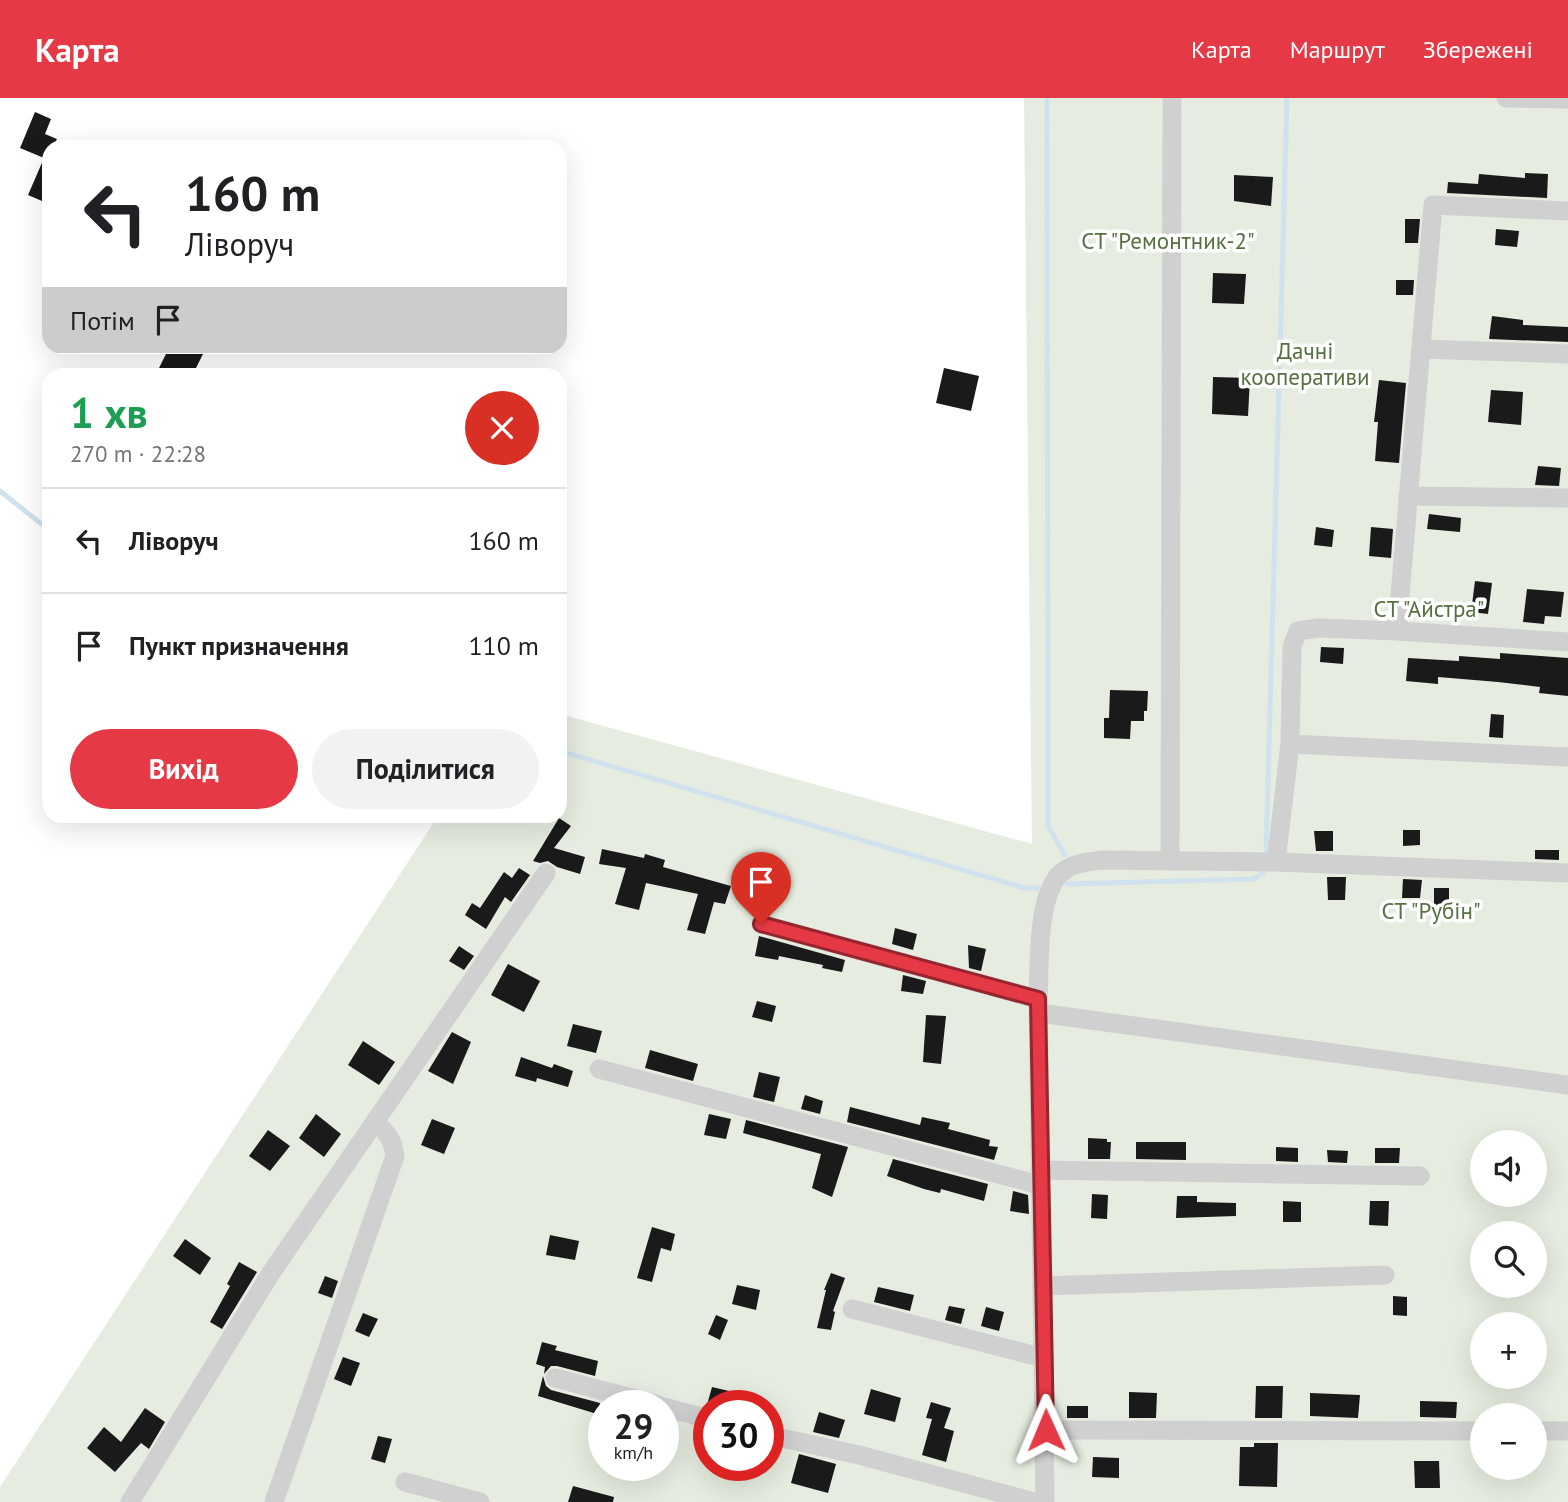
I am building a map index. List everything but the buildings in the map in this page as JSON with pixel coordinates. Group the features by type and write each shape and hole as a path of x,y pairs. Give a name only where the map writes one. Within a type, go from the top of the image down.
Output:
{"street":[{"path":"1170,861 1172,98"},
{"path":"1506,98 1568,99"},
{"path":"1397,631 1433,205 1568,211"},
{"path":"1421,349 1568,355"},
{"path":"1408,496 1568,498"},
{"path":"1276,862 1290,744 1292,647 1298,631 1318,628 1397,631 1568,642"},
{"path":"1290,744 1568,757"},
{"path":"1045,1502 1039,1006 1042,924 1054,881 1073,865 1087,862 1276,862 1568,873"},
{"path":"130,1502 271,1273 546,873"},
{"path":"761,924 1039,1006 1568,1085"},
{"path":"599,1069 1040,1178 1420,1176"},
{"path":"274,1502 395,1156 394,1144 387,1131 375,1122"},
{"path":"1042,1286 1385,1275"},
{"path":"852,1309 1044,1357"},
{"path":"555,1378 601,1390"},
{"path":"1046,1430 1470,1431"},
{"path":"1547,1431 1568,1431"},
{"path":"784,1439 859,1455 1034,1502"},
{"path":"405,1482 480,1502"}],"green space":[{"path":"1024,98 1568,98 1568,1502 0,1502 0,1487 433,823 567,823 567,716 1032,844"}],"waterway":[{"path":"1047,98 1048,826 1065,855"},
{"path":"1266,853 1287,98"},
{"path":"0,491 42,524"},
{"path":"567,753 1024,888 1037,888"},
{"path":"1067,884 1254,879 1264,872"}],"route":[{"path":"761,924 1038,999 1046,1430"}],"park label":[{"name":"СТ \"Ремонтник-2\"","path":"1168,240"},
{"name":"Дачні кооперативи","path":"1305,363"},
{"name":"СТ \"Айстра\"","path":"1429,608"},
{"name":"СТ \"Рубін\"","path":"1431,910"}]}
